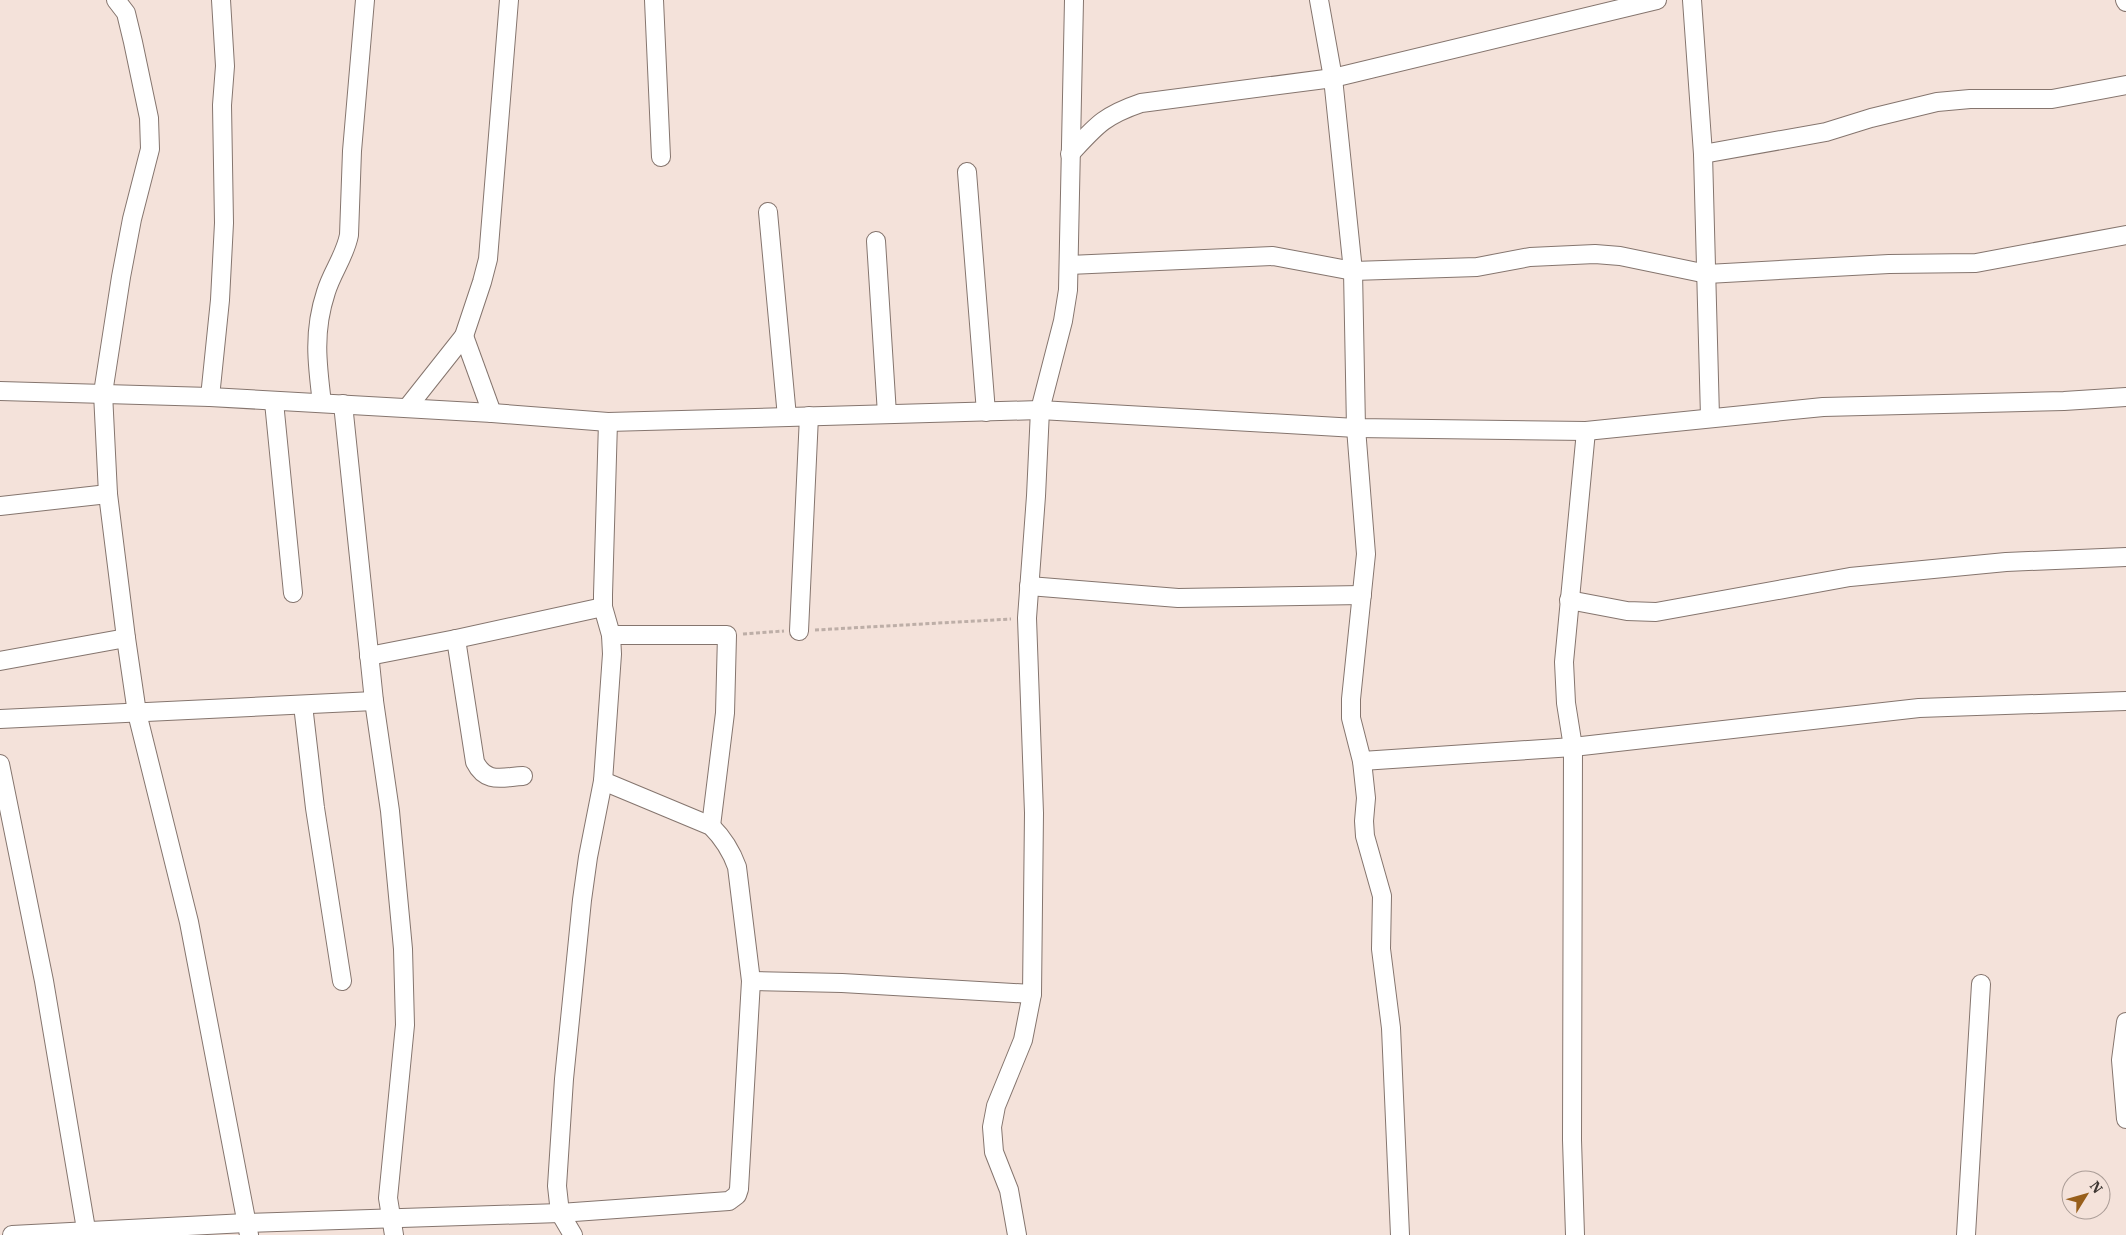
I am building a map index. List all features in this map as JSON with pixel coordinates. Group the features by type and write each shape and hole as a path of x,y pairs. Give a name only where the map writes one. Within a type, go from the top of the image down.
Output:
{"street":[{"path":"116,0 126,13 134,42 149,118 150,149 132,219 122,269 103,393 108,494 137,713 191,931 247,1229"},
{"path":"210,397 220,300 224,222 222,105 225,66 221,0"},
{"path":"322,403 316,335 326,290 346,248 349,235 352,151 365,0"},
{"path":"407,408 464,336 488,259 509,0"},
{"path":"654,0 661,157"},
{"path":"1016,1235 1009,1190 994,1152 992,1127 996,1106 1024,1040 1032,994 1034,813 1027,618 1040,410 1063,321 1070,265 1070,154 1074,0"},
{"path":"1319,0 1333,78 1353,271 1356,428 1366,554 1351,698 1351,718 1362,761 1366,798 1365,836 1382,896 1381,949 1391,1028 1400,1235"},
{"path":"1070,154 1102,120 1118,111 1141,103 1333,78 1657,0"},
{"path":"1692,0 1703,154 1710,417"},
{"path":"1703,154 1826,132 1870,118 1937,102 1970,99 2052,99 2126,85"},
{"path":"967,172 986,412"},
{"path":"768,212 787,417"},
{"path":"1070,265 1273,256 1353,271 1477,267 1530,257 1596,254 1620,256 1707,274 1889,264 1976,263 2126,235"},
{"path":"876,241 887,414"},
{"path":"464,336 492,413"},
{"path":"0,391 210,397 492,413 608,422 1040,410 1356,428 1586,431 1823,407 2064,401 2126,397"},
{"path":"274,402 293,593"},
{"path":"343,404 374,701 390,812 403,949 405,1025 388,1198 392,1228"},
{"path":"799,630 809,416"},
{"path":"573,1235 560,1213 557,1176 564,1079 582,900 588,857 603,781 612,654 611,634 603,607 608,422"},
{"path":"1575,1235 1572,1140 1573,747 1566,703 1564,662 1586,431"},
{"path":"0,506 108,494"},
{"path":"1569,600 1627,611 1656,612 1850,577 2006,562 2126,557"},
{"path":"1029,586 1178,598 1362,595"},
{"path":"369,656 603,607"},
{"path":"611,634 727,635 725,713 711,826"},
{"path":"0,661 126,638"},
{"path":"456,639 475,762 484,775 492,778 523,776"},
{"path":"0,719 374,701"},
{"path":"1362,761 1573,747 1919,708 2126,702"},
{"path":"303,705 315,808 342,981"},
{"path":"0,764 44,981 87,1232"},
{"path":"12,1235 247,1229 392,1228 560,1213 729,1201 737,1195 739,1189 751,981 737,867 732,853 711,826 603,781"},
{"path":"751,981 842,983 1032,994"},
{"path":"1966,1235 1981,984"},
{"path":"2126,1022 2121,1060 2126,1119"}],"path":[{"path":"727,635 1027,618"}]}
